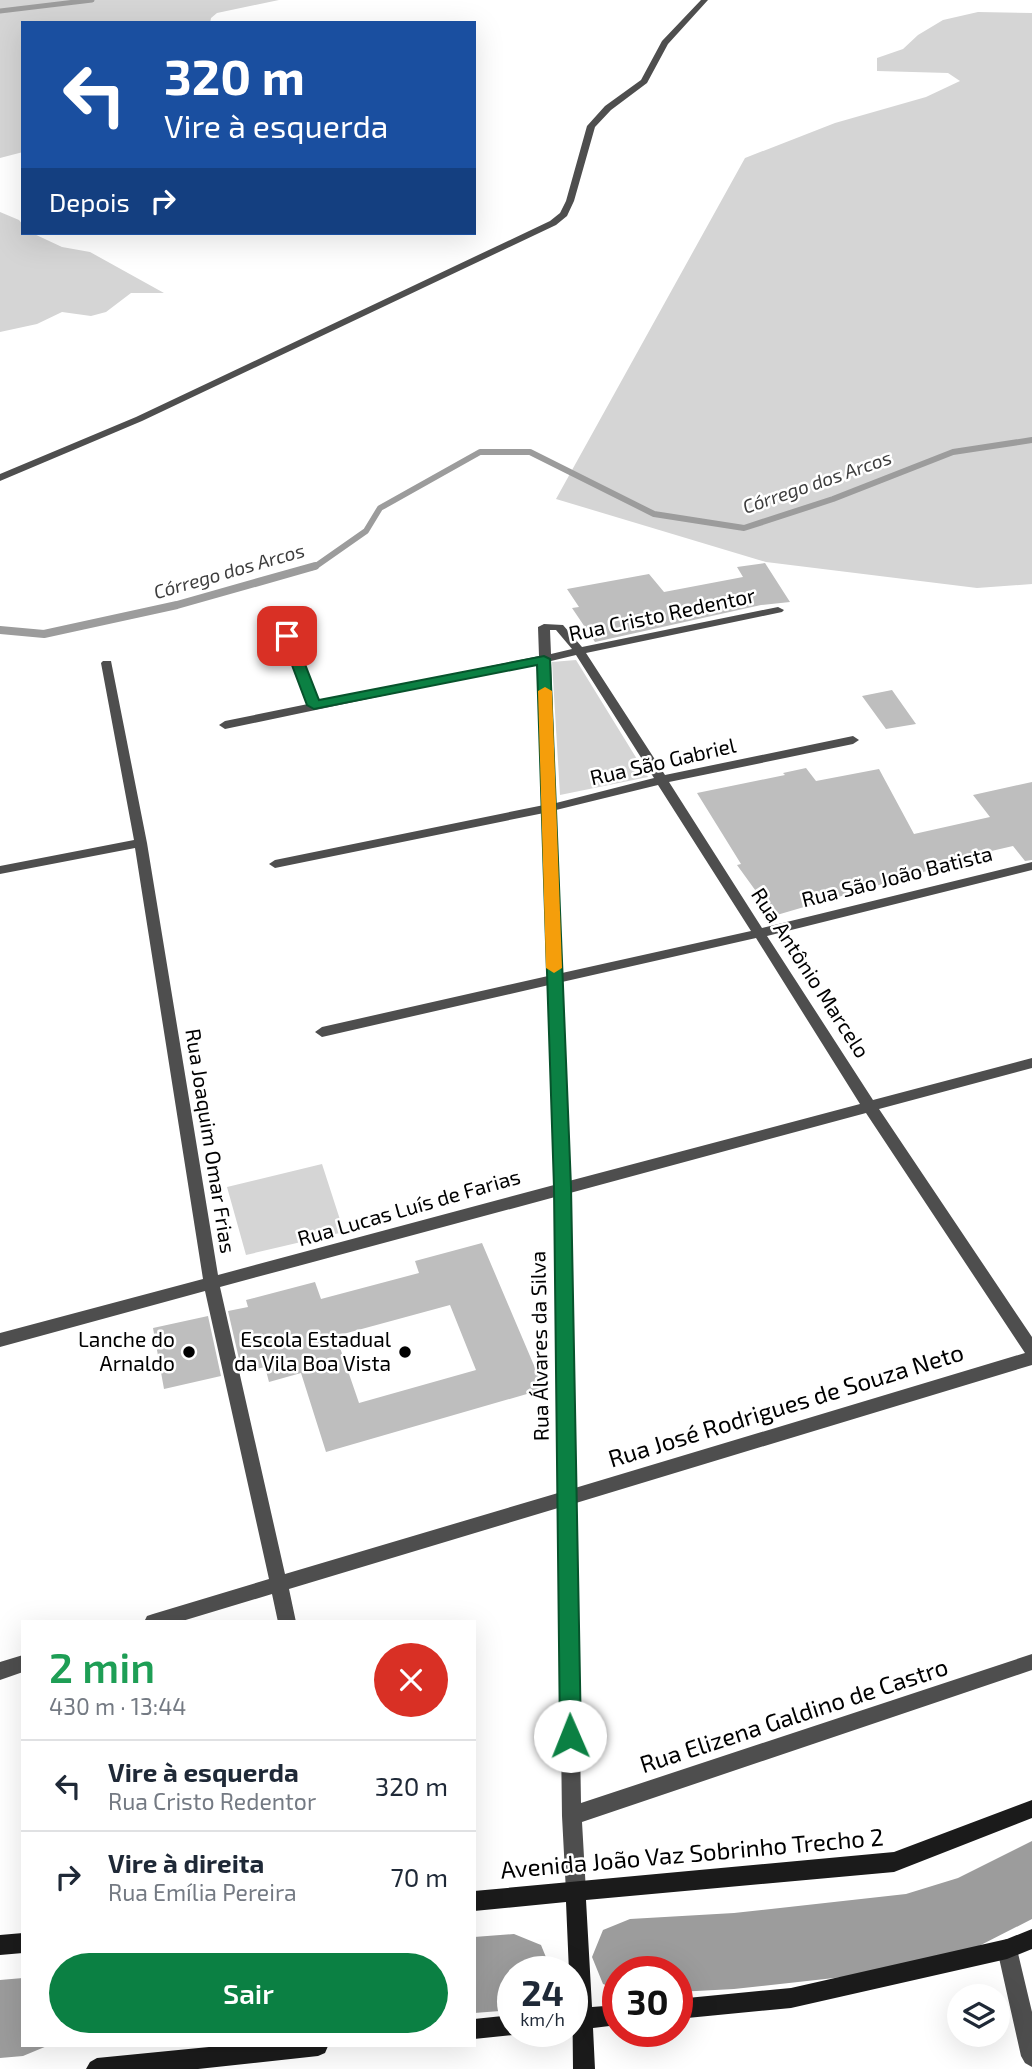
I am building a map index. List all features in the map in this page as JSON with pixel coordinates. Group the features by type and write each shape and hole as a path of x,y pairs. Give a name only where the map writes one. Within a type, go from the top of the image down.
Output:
{"street":[{"path":"0,478 139,419 553,223 564,214 570,201 591,126 608,108 644,81 665,43 705,0"},
{"name":"Rua Cristo Redentor","path":"225,725 778,610"},
{"path":"279,612 314,705"},
{"name":"Rua Antônio Marcelo","path":"548,625 554,625 566,633 580,652 869,1106 1032,1350"},
{"name":"Rua Álvares da Silva","path":"548,625 543,630 562,1187 572,1816 577,1956"},
{"name":"Rua Joaquim Omar Frias","path":"107,663 141,843 212,1285 287,1620"},
{"name":"Rua São Gabriel","path":"275,864 550,808 661,780 853,740"},
{"path":"0,870 141,843"},
{"name":"Rua São João Batista","path":"322,1032 760,933 1032,866"},
{"name":"Rua Lucas Luís de Farias","path":"0,1340 1032,1063"},
{"name":"Rua José Rodrigues de Souza Neto","path":"159,1620 1032,1358"},
{"name":"Rua Elizena Galdino de Castro","path":"572,1816 1032,1662"},
{"path":"0,1671 21,1664"},
{"name":"Avenida João Vaz Sobrinho Trecho 2","path":"476,1901 894,1862 1032,1809"},
{"path":"693,2007 791,1998 1007,1950 1032,1939"},
{"path":"0,1945 21,1943"},
{"path":"1007,1950 1032,2056"},
{"path":"476,2029 497,2027"},
{"path":"97,2069 308,2047"},
{"name":"Rua Álvares da Silva","path":"582,2047 584,2069"}],"shaded area":[{"path":"0,0 279,0 217,13 210,21 21,21 21,153 0,158"},
{"path":"978,12 1032,13 1032,584 977,588 766,562 556,499 745,158 835,123 926,97 960,81 948,73 877,71 877,58 903,49 918,35 943,20"},
{"path":"0,212 19,220 21,235 36,235 62,247 90,252 164,293 131,293 106,312 91,316 62,312 37,324 0,332"},
{"path":"576,660 648,777 560,795 552,662"},
{"path":"322,1164 344,1232 246,1255 227,1187"}],"building":[{"path":"765,563 790,602 761,605 595,642 572,608 579,607 567,589 649,574 664,592 743,577 737,567"},
{"path":"892,690 916,724 886,729 862,696"},
{"path":"806,768 816,781 879,769 914,834 990,817 973,795 1032,782 1032,860 1025,861 1013,846 935,864 937,868 770,917 754,895 758,894 737,865 741,864 697,793 785,775 783,773"},
{"path":"482,1243 544,1389 326,1452 301,1373 269,1382 265,1367 242,1372 228,1311 248,1307 246,1300 315,1282 321,1299 419,1273 415,1261","holes":["450,1305 476,1370 359,1403 336,1336"]},
{"name":"Lanche do Arnaldo","path":"208,1316 221,1376 164,1389 153,1328"}],"waterway":[{"path":"0,11 92,0"},
{"name":"Córrego dos Arcos","path":"309,568 316,566 366,531 380,508 480,452 530,452 654,514 744,528 833,499 953,452 1032,440"},
{"name":"Córrego dos Arcos","path":"0,630 44,634 177,605 315,566"},
{"path":"647,1956 734,1951 906,1932 973,1911 1032,1878"},
{"path":"476,1975 497,1973"},
{"path":"0,2019 21,2017"}],"slow traffic":[{"path":"545,691 554,968"}],"place":[{"name":"Lanche do Arnaldo","path":"189,1352"},
{"name":"Escola Estadual da Vila Boa Vista","path":"405,1352"}],"route":[{"path":"287,636 314,705 544,659 562,1187 570,1736"}]}
